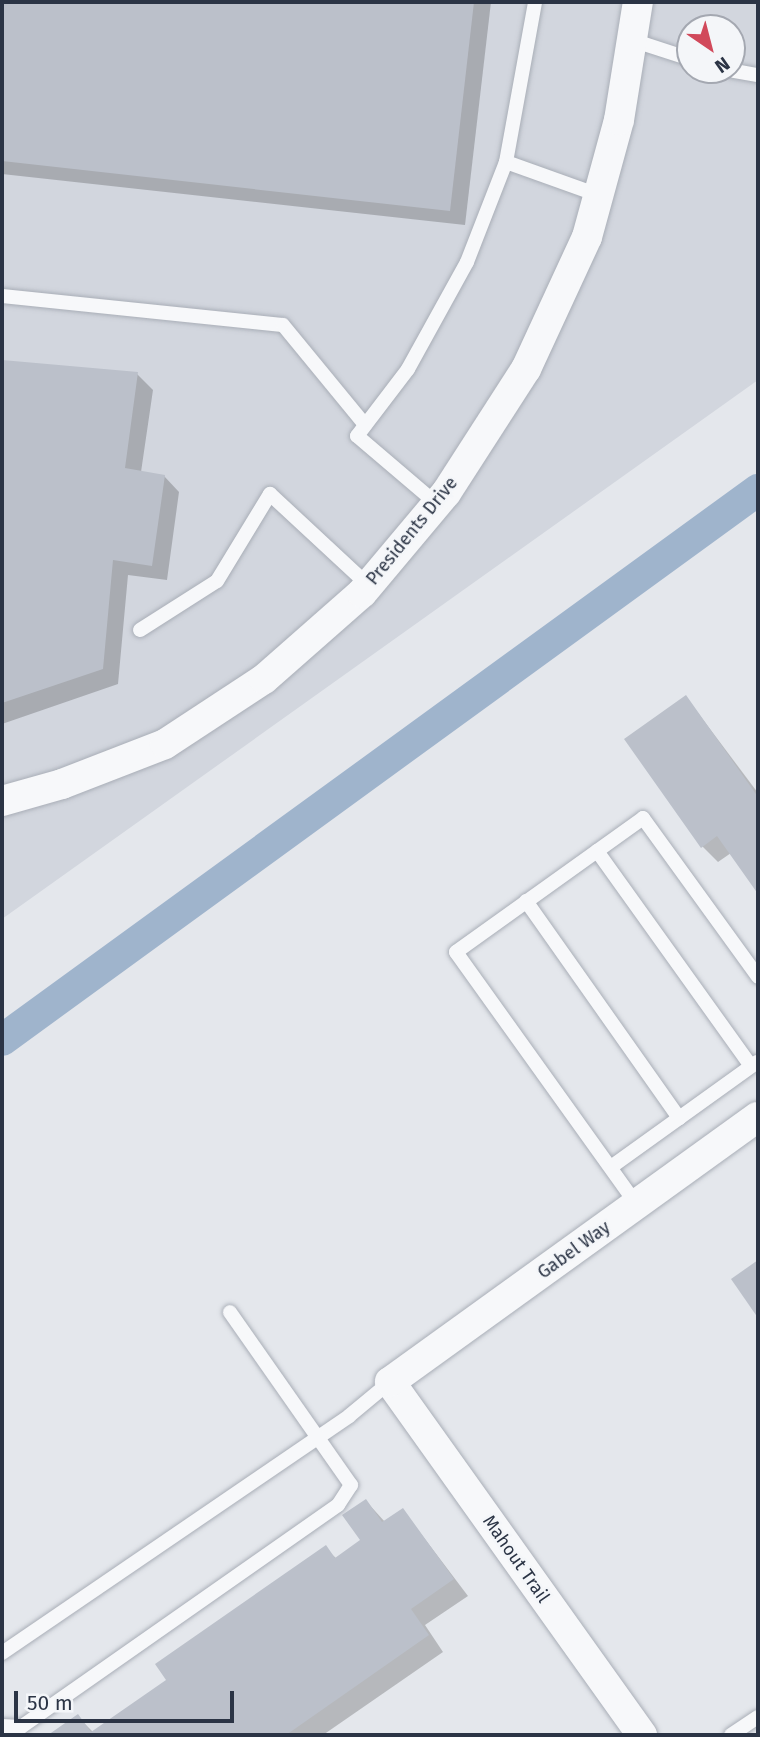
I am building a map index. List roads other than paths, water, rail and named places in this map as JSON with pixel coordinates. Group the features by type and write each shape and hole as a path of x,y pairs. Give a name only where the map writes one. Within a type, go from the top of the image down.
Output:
{"street":[{"name":"Presidents Drive","path":"2,801 62,784 165,744 264,679 368,585 437,504 526,369 587,237 619,120 638,2"},
{"name":"Gabel Way","path":"390,1382 758,1118"},
{"name":"Mahout Trail","path":"390,1382 642,1735"}],"lane":[{"path":"437,504 357,436 408,369 467,262 506,162 535,2"},
{"path":"632,40 676,54"},
{"path":"506,162 598,195"},
{"path":"2,296 283,325 365,425"},
{"path":"140,629 217,581 270,494 368,585"},
{"path":"637,1205 456,952 643,818 758,977"},
{"path":"597,850 755,1064 611,1167"},
{"path":"526,901 679,1118"},
{"path":"2,1726 21,1727 338,1505 351,1485 230,1312"},
{"path":"2,1653 318,1437 390,1382"},
{"path":"731,1735 758,1717"}],"waterway":[{"path":"2,1040 758,490"}]}
